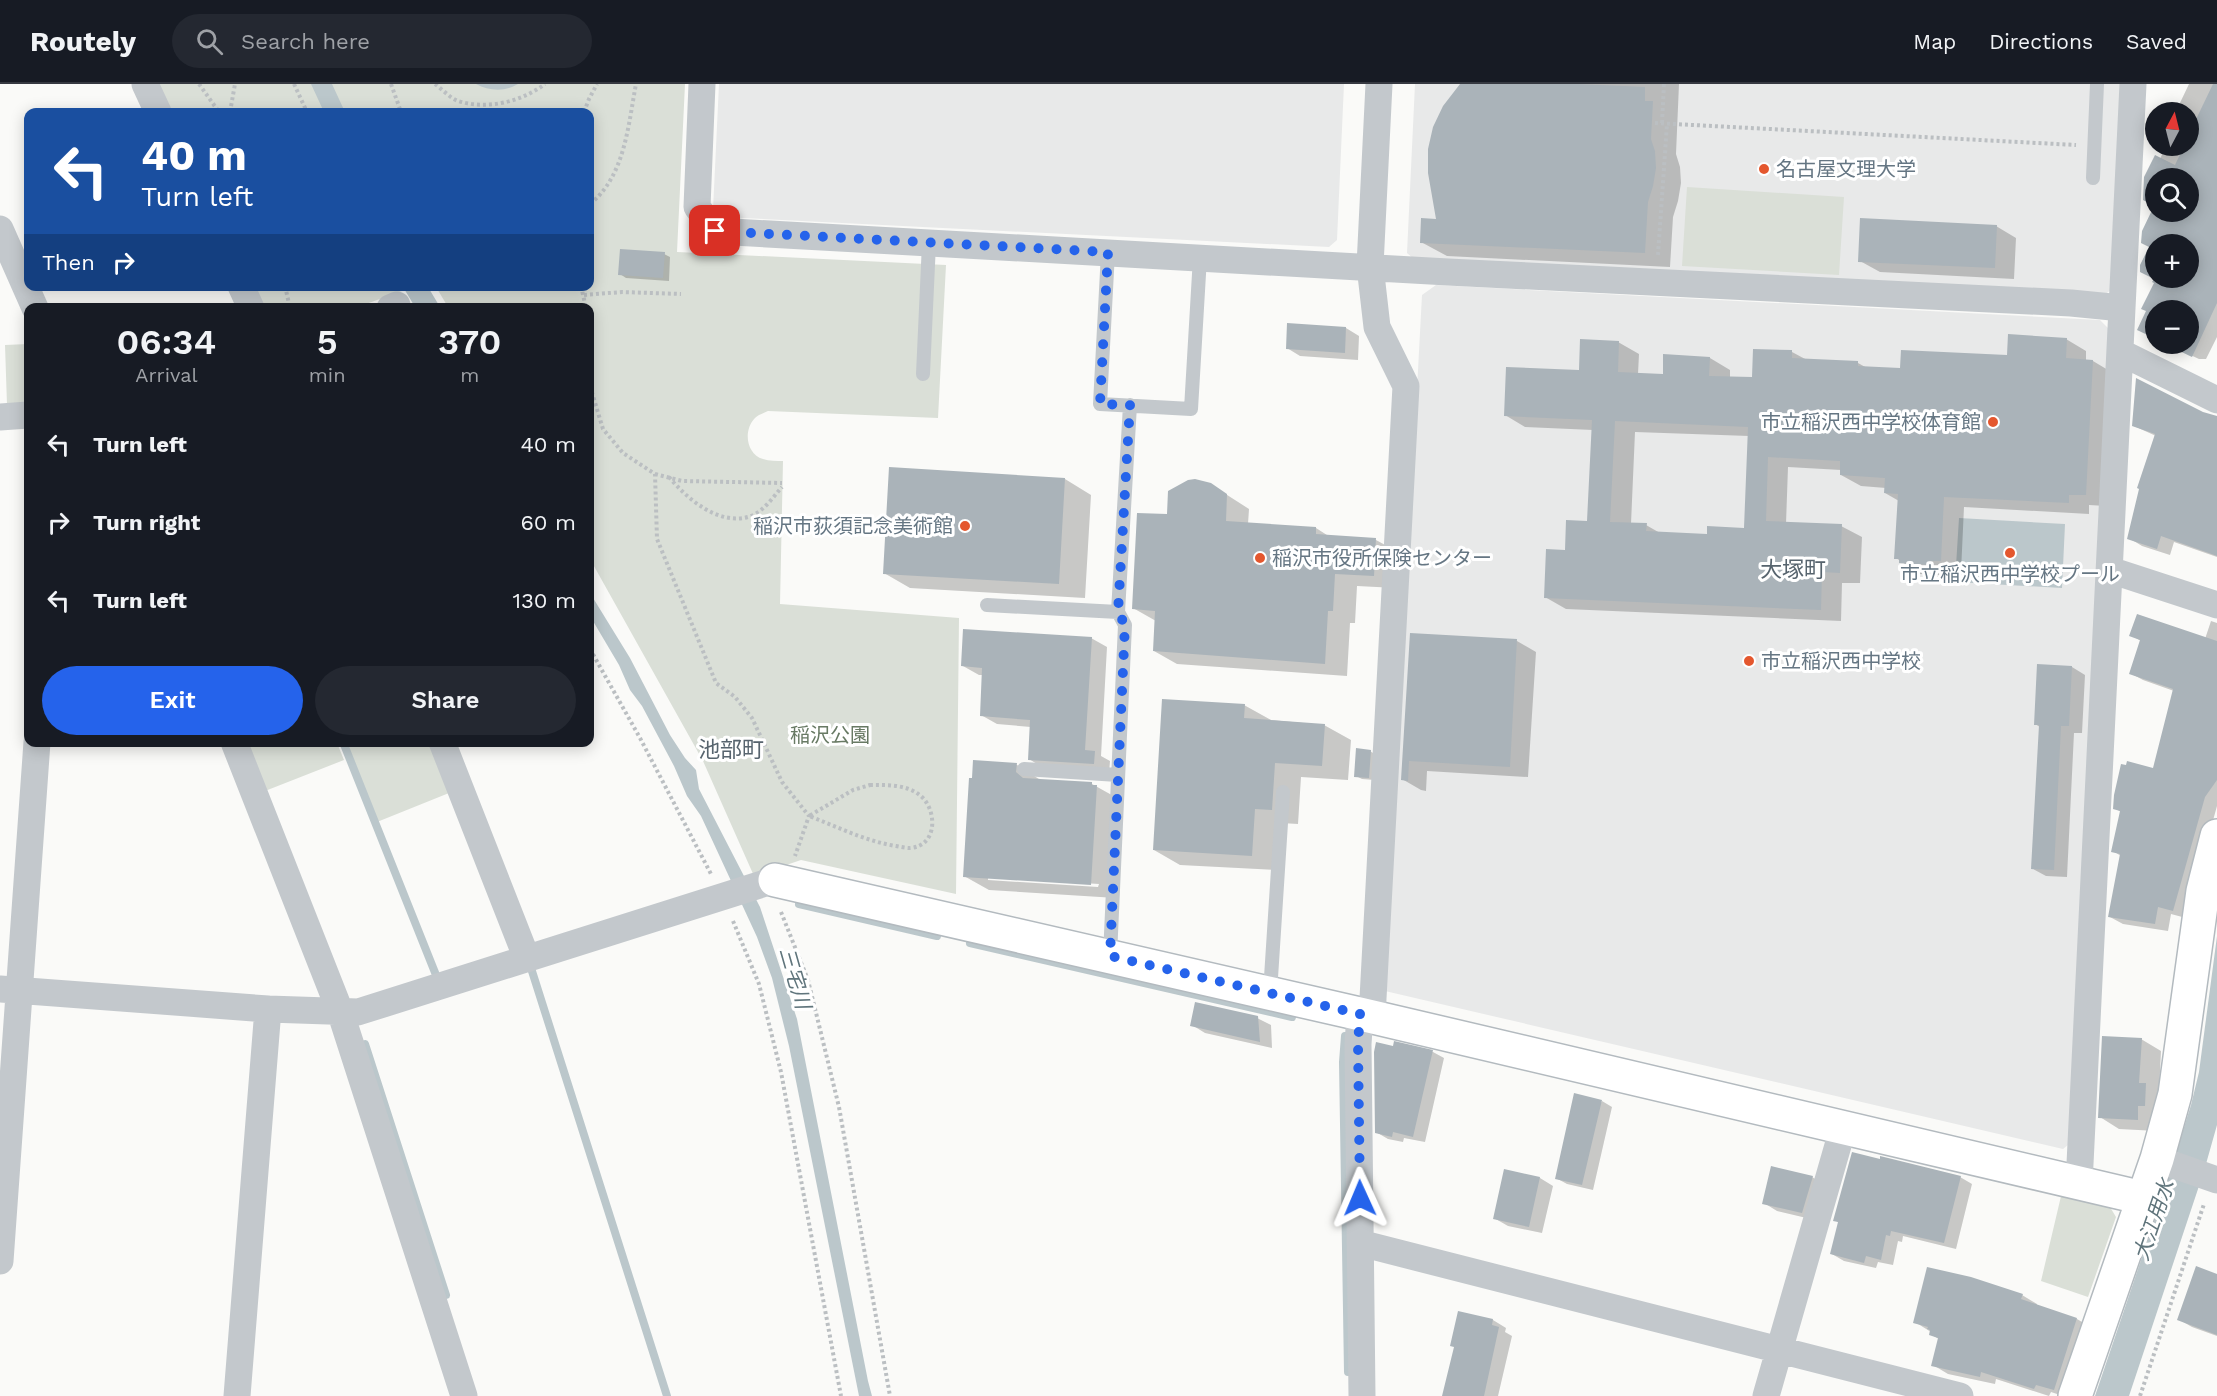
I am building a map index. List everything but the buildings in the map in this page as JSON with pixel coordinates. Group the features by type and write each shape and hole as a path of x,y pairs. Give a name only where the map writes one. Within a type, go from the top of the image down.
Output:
{"street":[{"path":"145,84 156,108"},
{"path":"702,84 697,207 715,231 1448,272 2071,303 2122,308"},
{"path":"1362,1396 1358,1044 1366,1015 1406,386 1377,327 1370,266 1379,84"},
{"path":"2079,1184 2133,84"},
{"path":"3,242 24,285"},
{"path":"2120,352 2214,391"},
{"path":"0,417 24,415"},
{"path":"2110,570 2217,605"},
{"path":"0,1262 10,989 36,747"},
{"path":"236,747 340,1011 464,1396"},
{"path":"444,747 527,959"},
{"path":"2075,1396 2143,1198 2163,1161 2175,1094 2203,891 2217,836"},
{"path":"10,989 268,1009 358,1012 768,882 1110,956 2143,1198"},
{"path":"237,1396 268,1009"},
{"path":"1766,1396 1843,1128"},
{"path":"2163,1161 2213,1178"},
{"path":"1360,1243 1960,1396"}],"lane":[{"path":"2093,178 2097,84"},
{"path":"924,374 928,243"},
{"path":"1108,252 1100,404 1191,409 1200,257"},
{"path":"1110,956 1125,625 1118,612 1130,405"},
{"path":"987,605 1118,612"},
{"path":"1024,769 1118,774"},
{"path":"1270,993 1283,792"}],"path":[{"path":"199,84 216,108"},
{"path":"231,108 235,84"},
{"path":"294,84 305,108"},
{"path":"391,84 400,108"},
{"path":"435,84 456,100 487,104 509,102 532,94 545,84"},
{"path":"585,108 597,84"},
{"path":"594,201 601,195 620,162 636,84"},
{"path":"1658,256 1665,124 1664,84"},
{"path":"1655,123 2094,146"},
{"path":"583,291 585,303"},
{"path":"584,295 622,292 681,294"},
{"path":"594,404 603,429 623,453 655,474 669,477 682,481 782,485 763,508 752,516 741,518 702,509 682,493 669,477"},
{"path":"655,474 657,539 716,683 735,697 752,718 782,782 808,816 852,835 879,843 911,848 922,844 930,837 933,824 932,811 922,796 897,785 870,785 853,790 808,816 795,855 768,882 808,980 839,1107 890,1396"},
{"path":"594,656 725,897 759,984 781,1072 841,1396"},
{"path":"2140,1396 2213,1178"}],"shaded area":[{"path":"311,84 332,84 343,108 322,108"},
{"path":"476,84 518,84 497,90"},
{"path":"719,84 1344,84 1337,240 1329,247 722,217 713,210"},
{"name":"名古屋文理大学","path":"1415,84 2121,84 2112,289 2103,296 1415,260 1407,253"},
{"name":"市立稲沢西中学校","path":"1436,285 2100,320 2110,330 2073,1141 2063,1149 1385,991 1422,295"},
{"path":"405,291 430,291 438,303 413,303"},
{"name":"市立稲沢西中学校プール","path":"1959,518 2065,524 2062,588 1955,582"},
{"path":"594,600 630,658 670,735 696,770 699,789 760,907 797,1019 872,1396 859,1396 789,1046 772,978 757,937 701,816 687,796 674,766 642,706 630,690 619,665 594,623"},
{"path":"2217,936 2217,1125 2204,1171 2129,1396 2095,1396 2191,1105 2199,1072"}],"green space":[{"name":"稲沢公園","path":"155,84 685,84 677,252 946,265 938,418 768,411 759,415 751,423 748,441 757,456 768,460 783,461 780,604 959,618 956,894 801,860 754,876 703,761 594,566 594,303 446,303 438,291 594,291 594,108 167,108"},
{"path":"1687,187 1844,197 1839,275 1682,266"},
{"path":"254,291 402,291 369,303 260,303"},
{"path":"24,344 24,403 7,405 5,345"},
{"path":"248,747 339,747 344,760 265,791"},
{"path":"349,747 436,747 454,791 377,822"},
{"path":"2062,1192 2107,1202 2116,1217 2088,1297 2041,1281"}],"waterway":[{"path":"345,747 436,975"},
{"path":"799,904 937,936"},
{"path":"970,943 1292,1017"},
{"path":"531,968 667,1396"},
{"path":"1345,1036 1343,1062 1348,1372"},
{"path":"365,1044 446,1295"}],"place":[{"name":"名古屋文理大学","path":"1764,169"},
{"name":"市立稲沢西中学校体育館","path":"1993,422"},
{"name":"稲沢市荻須記念美術館","path":"965,526"},
{"name":"市立稲沢西中学校プール","path":"2010,553"},
{"name":"稲沢市役所保険センター","path":"1260,558"},
{"name":"市立稲沢西中学校","path":"1749,661"}],"district":[{"name":"大塚町","path":"1793,569"},
{"name":"池部町","path":"731,749"}],"route":[{"path":"715,231 1108,252 1100,404 1130,405 1118,612 1125,625 1110,956 1360,1014 1358,1044 1360,1198"}],"water label":[{"name":"三宅川","path":"795,978"},
{"name":"大江用水","path":"2154,1220"}]}
